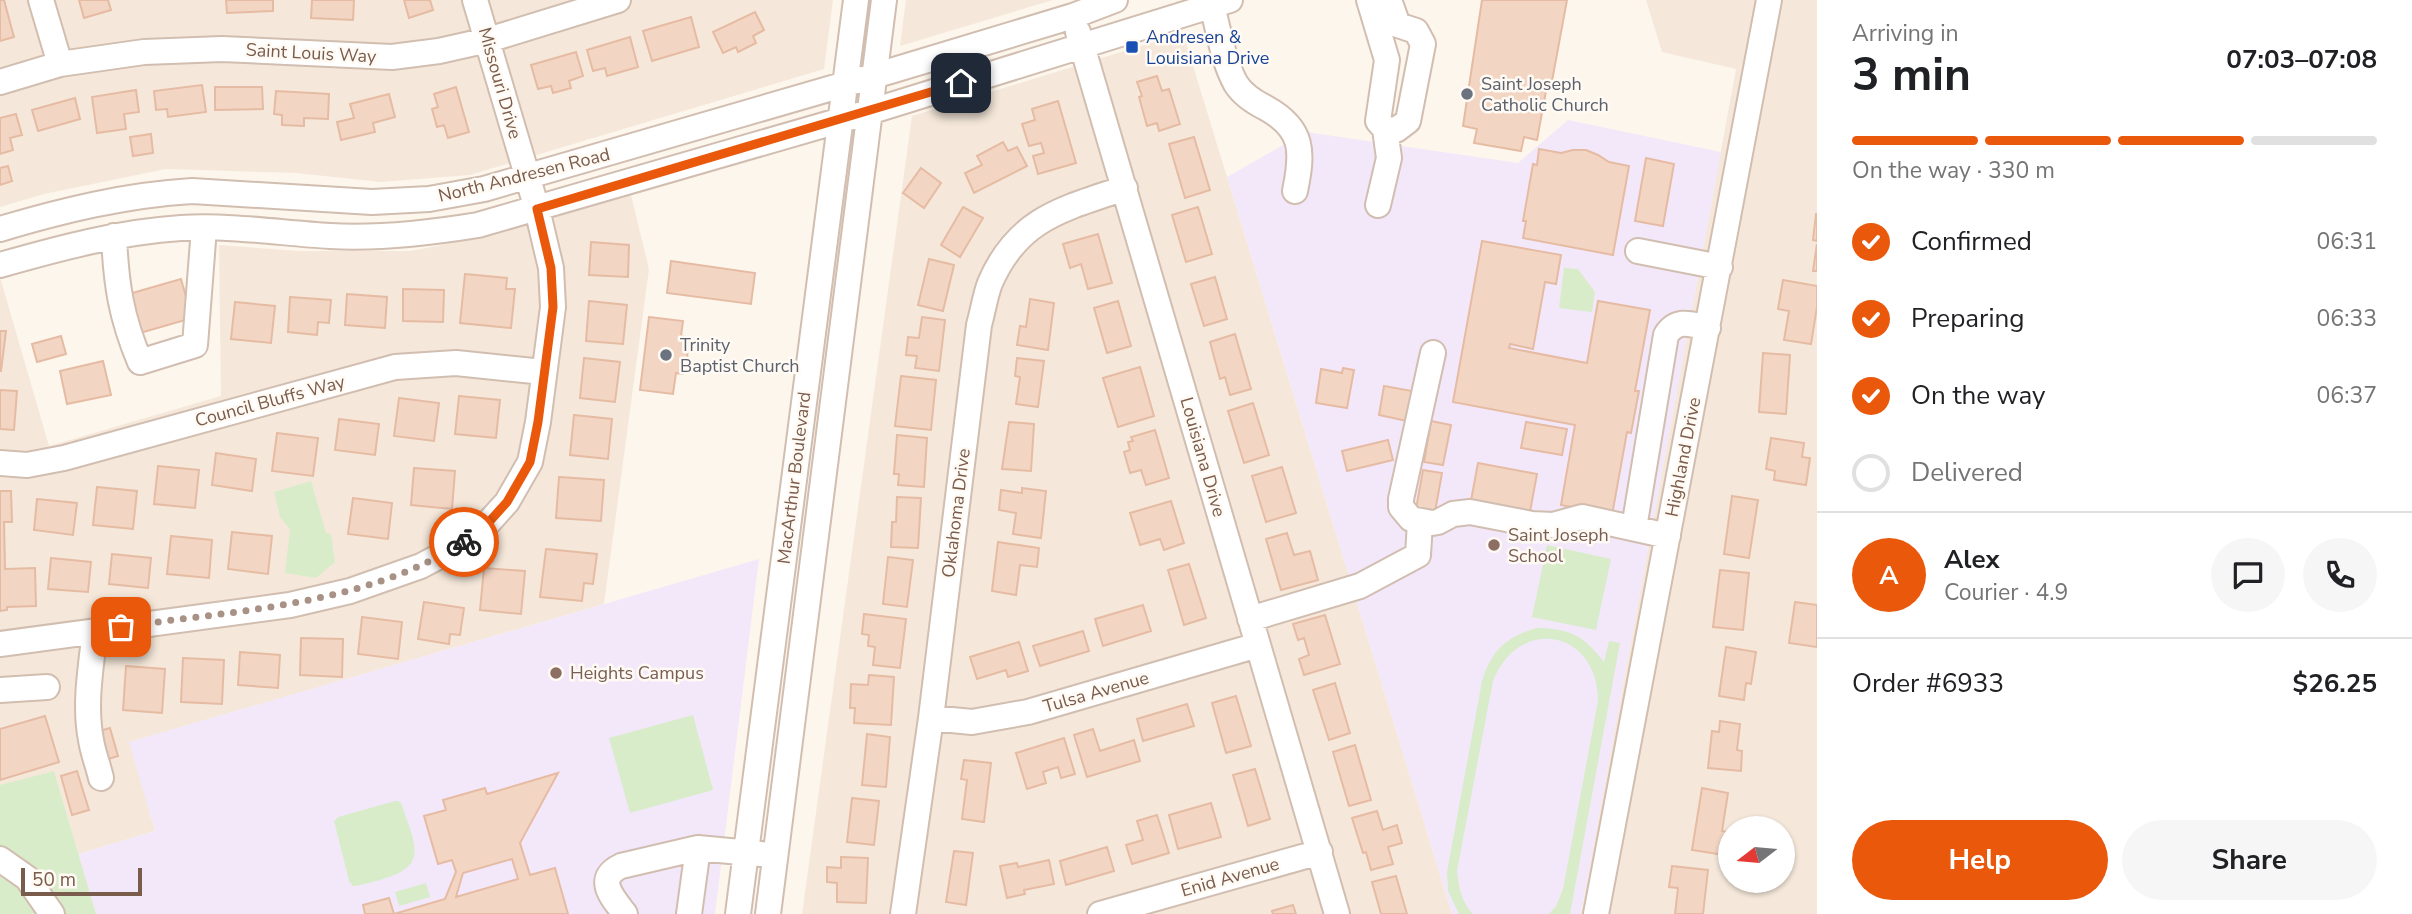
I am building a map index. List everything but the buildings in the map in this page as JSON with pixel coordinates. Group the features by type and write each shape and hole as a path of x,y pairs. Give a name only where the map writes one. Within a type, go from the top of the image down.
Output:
{"street":[{"path":"41,0 60,64"},
{"name":"Missouri Drive","path":"0,644 290,605 350,591 421,566 451,550 480,532 507,502 530,462 538,422 553,307 551,268 537,209 475,0"},
{"name":"Saint Louis Way","path":"0,82 60,64 144,52 222,49 392,57 439,51 488,40 618,0"},
{"name":"MacArthur Boulevard","path":"738,914 856,0"},
{"name":"MacArthur Boulevard","path":"768,914 884,0"},
{"name":"North Andresen Road","path":"0,229 84,206 164,192 220,192 372,202 429,199 484,189 874,76 1070,8 1115,0"},
{"path":"1369,0 1389,28 1416,31 1423,44 1408,121 1401,128 1385,129"},
{"path":"1378,205 1389,158 1385,129 1378,121 1387,60 1389,0"},
{"name":"Highland Drive","path":"1596,914 1769,0"},
{"path":"1221,3 1231,73 1238,86 1248,97 1287,122 1296,134 1301,163 1295,191"},
{"name":"North Andresen Road","path":"0,265 74,244 114,236 204,228 287,231 329,236 409,234 478,225 840,121 1221,3"},
{"name":"Louisiana Drive","path":"1070,8 1338,914"},
{"name":"Oklahoma Drive","path":"903,914 931,718 979,325 989,286 1004,255 1029,228 1051,214 1125,188"},
{"path":"114,236 118,295 140,362 195,345 204,228"},
{"path":"1638,251 1720,267"},
{"path":"1634,528 1666,335 1671,328 1684,322 1708,328"},
{"path":"1433,354 1401,499 1405,514 1420,522 1438,522 1453,514 1470,512 1545,525 1582,517 1668,536"},
{"name":"Council Bluffs Way","path":"0,463 27,466 64,458 395,368 456,363 543,372"},
{"path":"1250,619 1360,586 1418,555 1420,522"},
{"path":"95,631 88,721 101,778"},
{"name":"Tulsa Avenue","path":"931,718 972,722 1028,712 1258,645"},
{"path":"0,690 47,687"},
{"path":"625,914 607,889 608,877 615,868 698,848 776,856"},
{"path":"690,914 698,848"},
{"name":"Enid Avenue","path":"1100,914 1320,852"},
{"path":"0,859 27,878 52,914"}],"shaded area":[{"path":"0,0 833,0 824,69 470,175 381,182 296,173 166,169 44,194 0,207"},
{"path":"906,0 1053,0 900,46"},
{"path":"1646,0 1817,0 1817,914 1581,914 1736,69 1662,52"},
{"path":"1183,33 1452,914 802,914 912,116"},
{"name":"Saint Joseph School","path":"1568,120 1721,152 1581,914 1452,914 1227,177 1306,132 1518,163"},
{"path":"631,195 649,269 604,604 130,742 155,831 78,854 54,771 0,786 0,277 49,446 221,396 219,245 299,251 411,251 477,238"},
{"name":"Heights Campus","path":"759,559 715,914 96,914 78,854 155,831 129,742"}],"green space":[{"path":"1564,268 1578,269 1595,292 1592,312 1559,308"},
{"path":"311,481 326,533 331,534 335,562 316,578 285,573 290,529 280,517 274,492"},
{"path":"1547,545 1611,559 1596,630 1532,617"},
{"path":"1536,628 1575,635 1590,646 1604,662 1609,641 1620,643 1570,914 1549,914 1556,906 1563,889 1598,701 1595,677 1585,659 1572,646 1555,640 1538,640 1520,646 1505,660 1493,681 1457,871 1461,894 1473,914 1459,914 1448,891 1447,872 1482,681 1490,661 1501,647 1516,636"},
{"path":"693,715 713,790 630,813 609,738"},
{"path":"54,771 96,914 0,914 0,785"},
{"path":"395,801 402,805 410,829 415,849 413,858 409,866 400,873 353,886 349,881 334,821 338,817"},
{"path":"426,883 430,897 399,906 395,892"}],"way so far":[{"path":"121,627 290,605 350,591 421,566 464,542"}],"place":[{"name":"Andresen & Louisiana Drive","path":"1132,47"},
{"name":"Saint Joseph Catholic Church","path":"1467,94"},
{"name":"Trinity Baptist Church","path":"666,355"},
{"name":"Saint Joseph School","path":"1494,545"},
{"name":"Heights Campus","path":"556,673"}],"route":[{"path":"464,542 480,532 507,502 530,462 553,307 551,268 537,209 961,83"}]}
